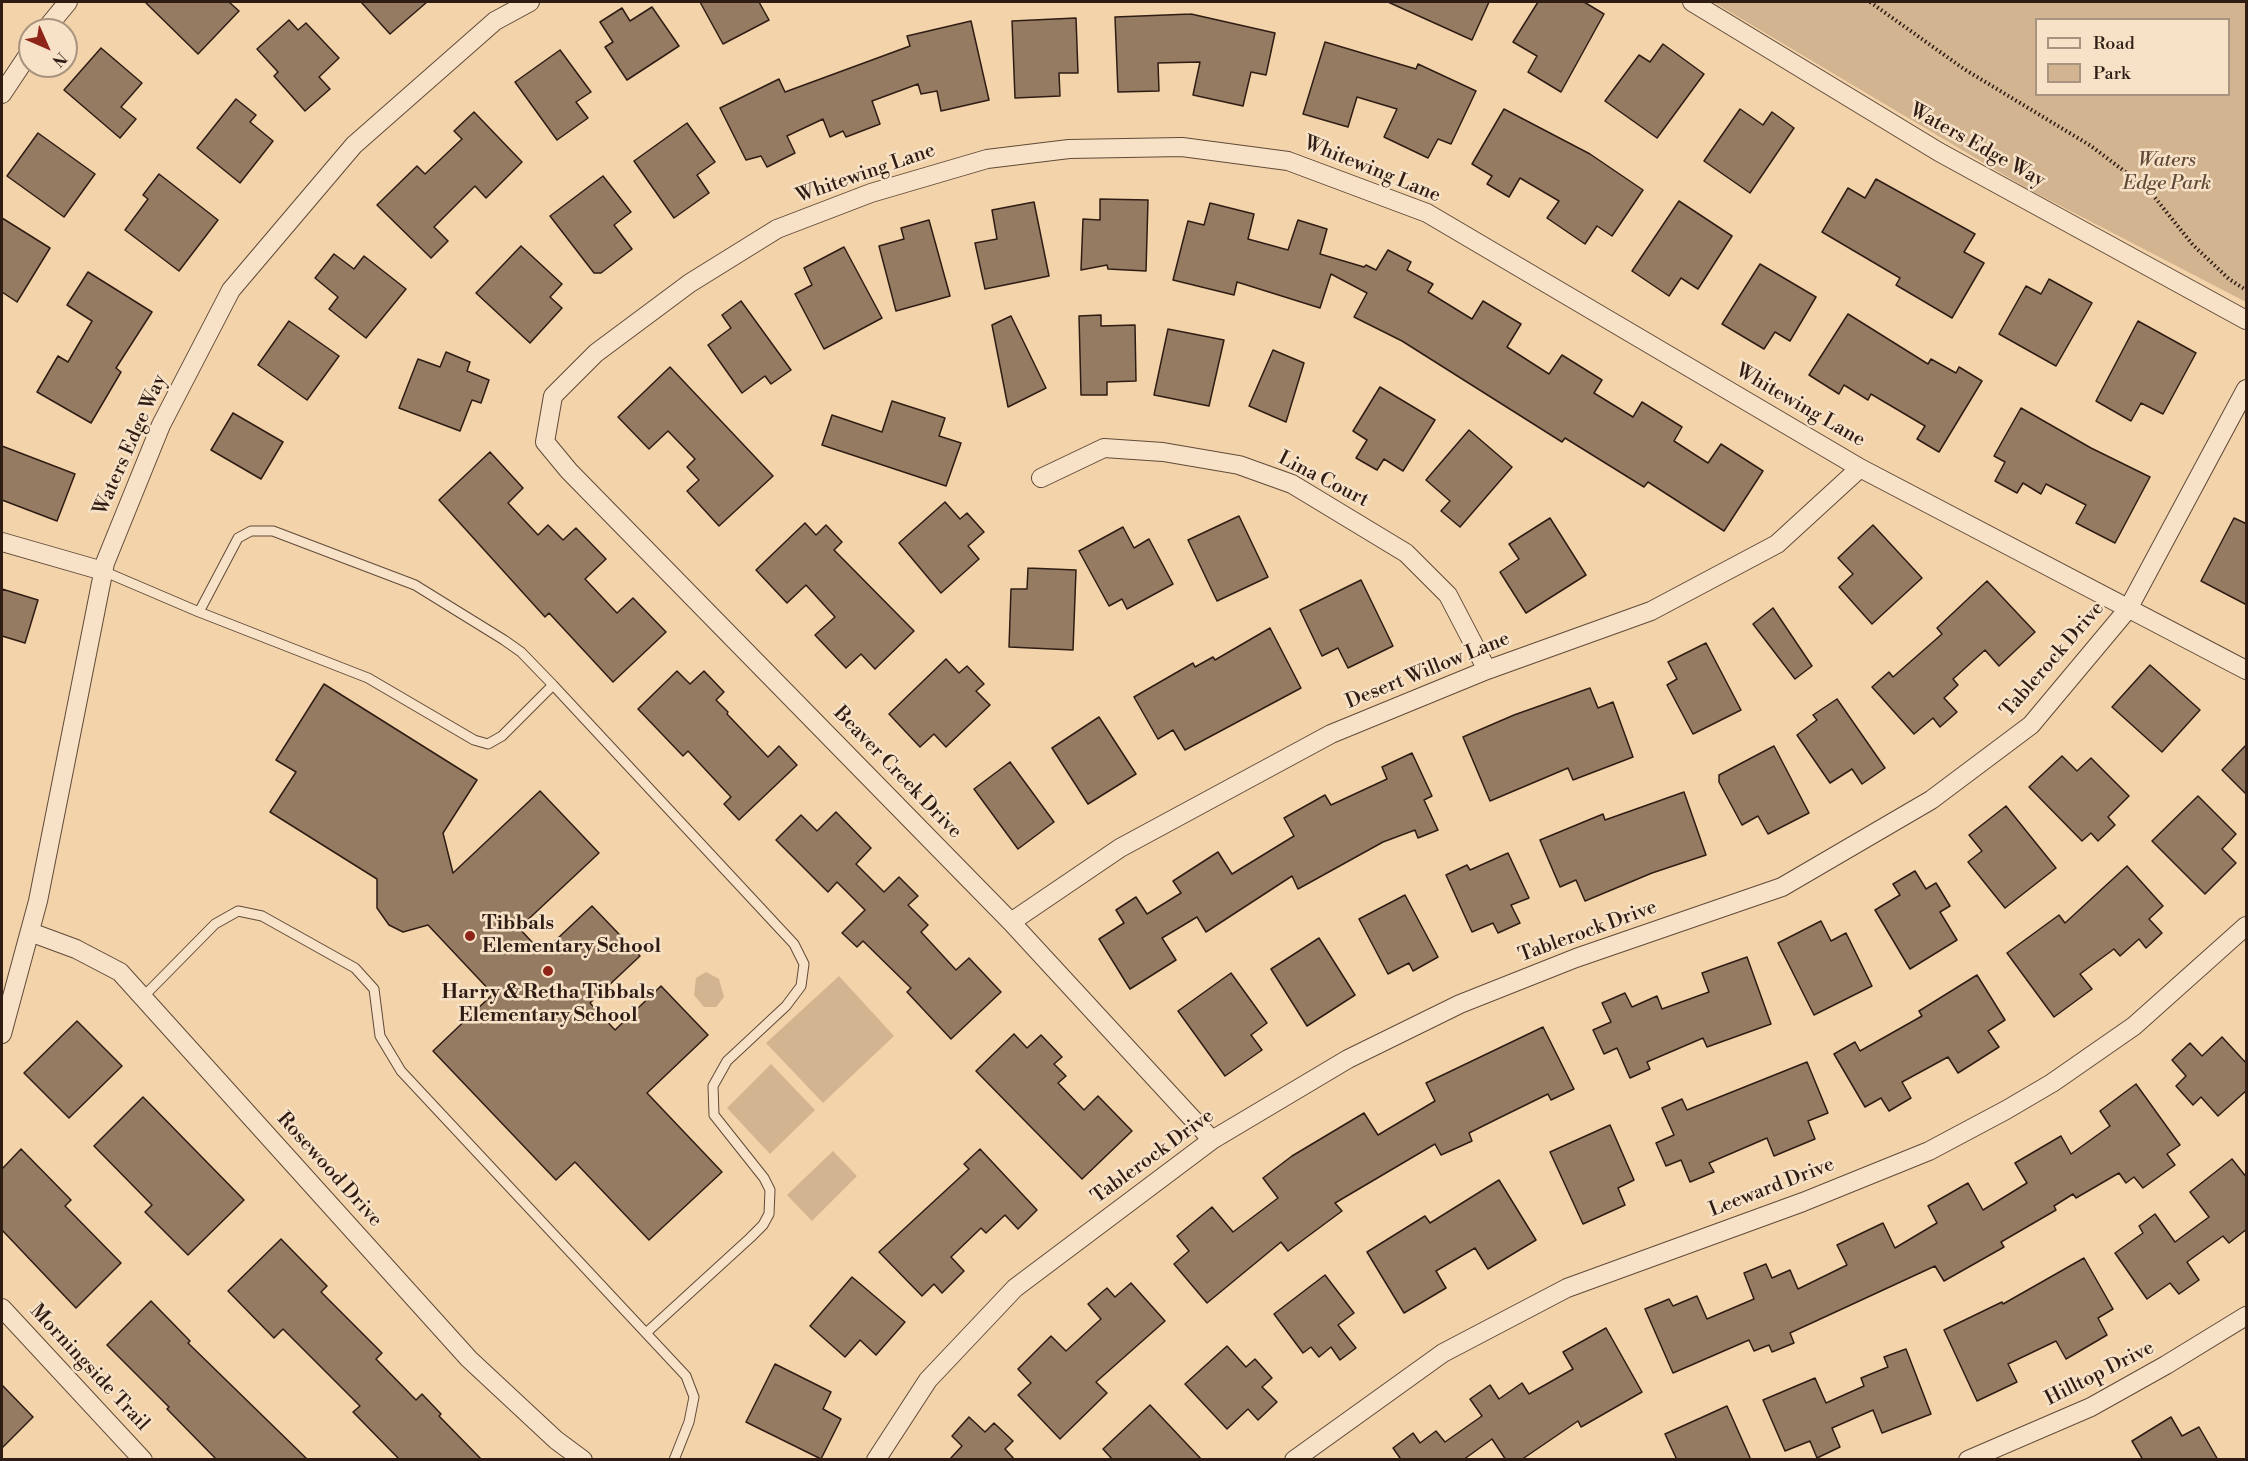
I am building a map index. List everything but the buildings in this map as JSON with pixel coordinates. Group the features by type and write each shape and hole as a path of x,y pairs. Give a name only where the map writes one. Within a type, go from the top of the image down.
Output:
{"street":[{"path":"55,18 68,2"},
{"name":"Waters Edge Way","path":"2,1034 30,932 75,725 103,571 161,425 231,290 354,146 495,21 530,2"},
{"name":"Waters Edge Way","path":"1692,2 1939,152 2247,320"},
{"path":"2,94 18,70"},
{"name":"Whitewing Lane","path":"545,442 553,396 596,352 690,283 777,229 871,193 987,159 1069,149 1182,147 1288,161 1427,213 1860,468 2247,670"},
{"name":"Tablerock Drive","path":"876,1460 928,1380 1015,1288 1212,1140 1348,1059 1460,1004 1576,958 1792,882 1931,800 2031,725 2128,609 2247,389"},
{"name":"Beaver Creek Drive","path":"545,442 569,471 1011,922 1212,1140"},
{"name":"Lina Court","path":"1041,478 1104,447 1163,452 1239,465 1292,484 1406,553 1448,595 1487,670"},
{"name":"Desert Willow Lane","path":"1011,922 1120,848 1331,734 1487,670 1651,611 1778,544 1860,468"},
{"path":"2,542 103,571"},
{"name":"Leeward Drive","path":"1294,1460 1443,1353 1567,1288 1803,1202 1929,1150 2006,1110 2052,1083 2134,1026 2247,926"},
{"name":"Rosewood Drive","path":"30,932 76,949 120,972 469,1359 556,1440 583,1460"},
{"name":"Morningside Trail","path":"2,1308 143,1460"},
{"name":"Hilltop Drive","path":"1968,1460 2091,1407 2247,1316"}],"lane":[{"path":"199,612 238,538 251,531 273,531 415,585 521,652 794,944 804,964 801,986 786,1006 728,1061 713,1086 714,1114 764,1178 770,1190 769,1214 763,1225 750,1238 646,1333"},
{"path":"103,571 199,612 368,678 474,740 488,744 502,736 553,685"},
{"path":"142,997 215,924 238,911 262,916 355,968 374,989 380,1036 401,1071 686,1376 694,1398 674,1460"}],"path":[{"path":"1870,2 1964,69 2091,146 2148,189 2193,245 2229,279 2247,290"}],"green space":[{"name":"Waters Edge Park","path":"1713,2 2246,2 2246,302 2026,188"},
{"path":"706,972 719,979 724,997 716,1007 704,1007 694,995 696,978"},
{"path":"839,976 894,1036 823,1103 766,1043"},
{"path":"771,1064 815,1110 770,1154 727,1108"},
{"path":"833,1151 857,1176 812,1221 787,1195"}],"place":[{"name":"Tibbals Elementary School","path":"470,936"},
{"name":"Harry & Retha Tibbals Elementary School","path":"548,971"}]}
